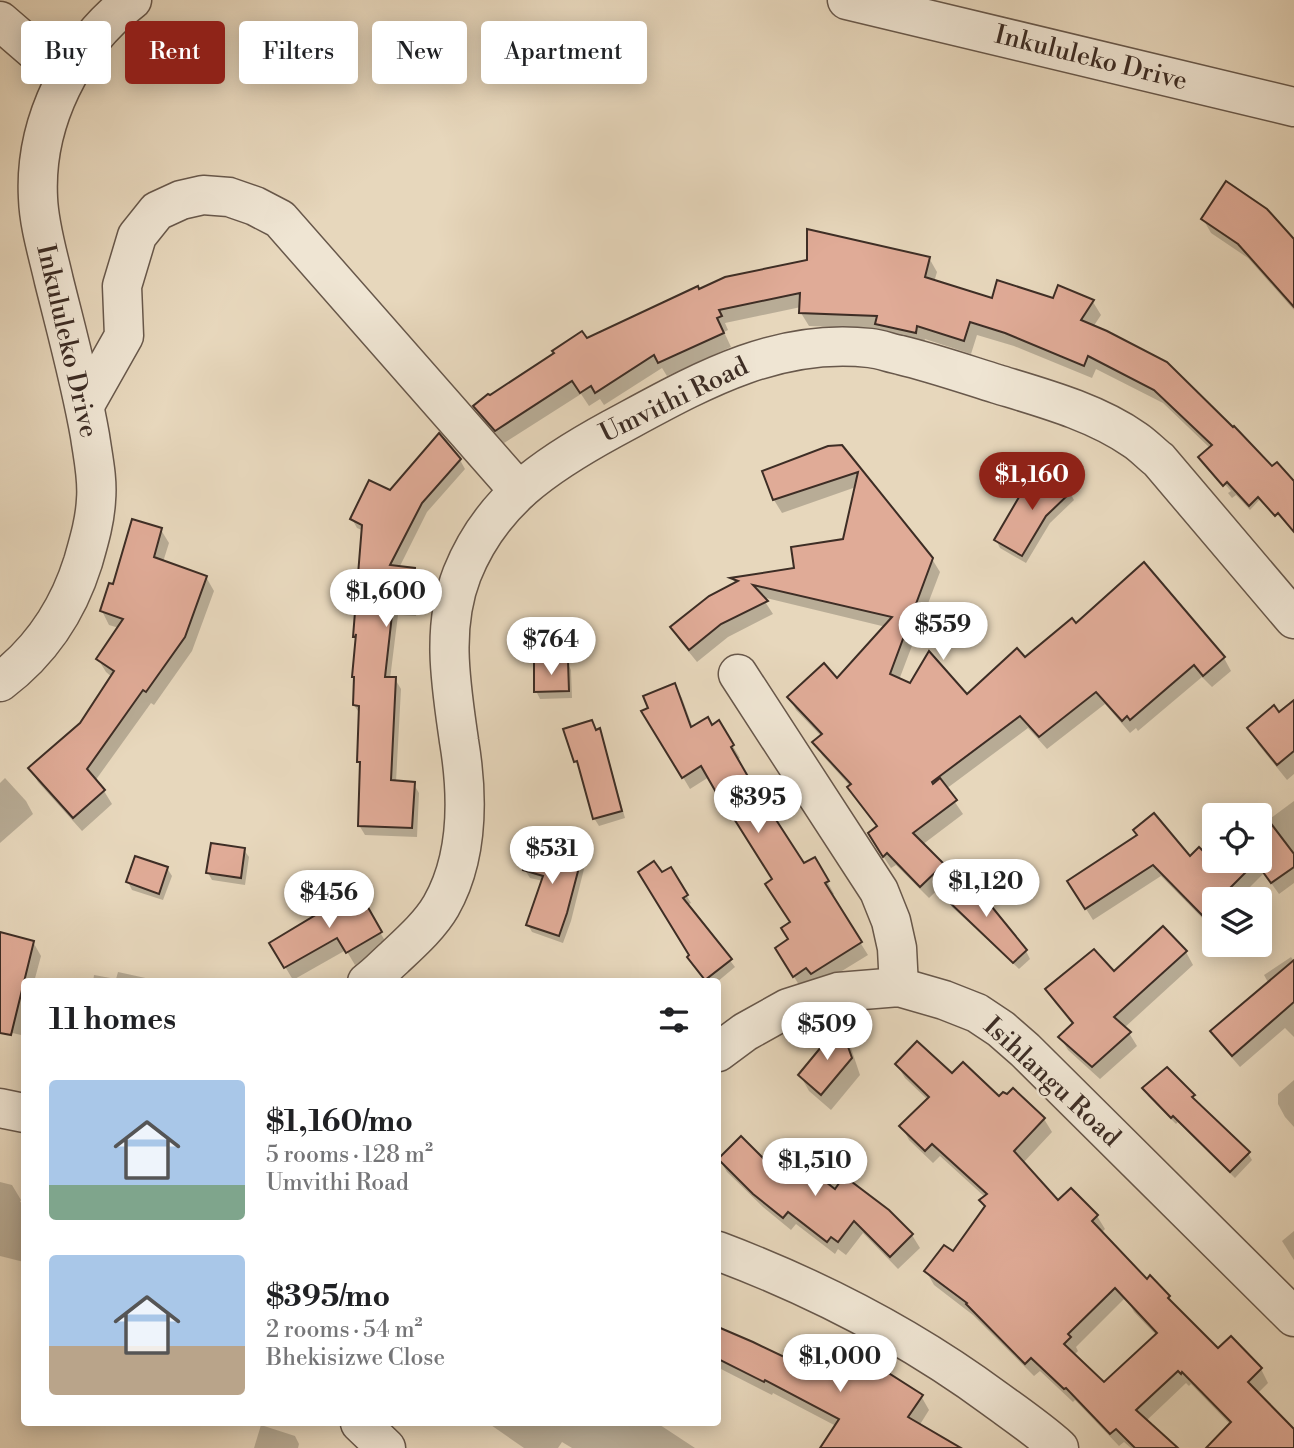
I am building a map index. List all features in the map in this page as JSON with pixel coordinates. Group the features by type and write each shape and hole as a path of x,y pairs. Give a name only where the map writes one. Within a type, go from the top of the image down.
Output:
{"street":[{"name":"Inkululeko Drive","path":"109,21 132,0"},
{"name":"Inkululeko Drive","path":"847,0 1294,107"},
{"path":"0,21 21,39"},
{"name":"Inkululeko Drive","path":"0,681 26,658 48,633 68,601 92,530 97,498 85,405 45,243 38,202 37,174 42,148 49,118 62,84"},
{"path":"85,405 124,336 122,286 137,236 157,211 181,200 203,195 229,197 254,205 280,219 519,491"},
{"name":"Umvithi Road","path":"371,978 413,940 440,908 462,846 463,769 450,688 449,643 461,576 477,542 507,502 540,472 573,450 694,385 755,360 796,350 832,346 872,348 921,360 1058,403 1109,425 1135,440 1159,460 1294,618"},
{"path":"738,674 879,891 891,921 897,948 899,987"},
{"name":"Isihlangu Road","path":"721,1050 745,1032 788,1008 838,992 899,987 977,1013 1009,1036 1045,1069 1294,1317"},
{"path":"0,1108 21,1112"},
{"path":"721,1252 793,1282 891,1331 965,1377 1059,1448"},
{"path":"363,1426 386,1448"}],"building":[{"path":"1226,181 1267,209 1294,239 1294,307 1238,244 1201,219"},
{"path":"807,229 930,257 925,277 992,298 997,280 1053,298 1058,285 1094,300 1081,320 1167,362 1272,466 1277,462 1294,481 1294,532 1278,513 1275,516 1258,497 1249,506 1227,482 1223,486 1198,457 1212,445 1154,390 1088,356 1084,366 1005,333 970,322 964,341 917,326 916,333 875,324 877,316 799,313 800,293 719,310 722,316 717,318 724,333 658,363 654,355 595,393 591,386 580,393 572,381 495,431 473,406 554,353 552,351 582,331 587,338 698,286 699,289 725,277 807,260"},
{"path":"439,433 461,459 422,503 390,565 415,568 412,607 393,606 385,677 396,677 391,780 415,782 412,828 358,826 359,706 353,705 352,677 362,525 350,519 369,480 390,490"},
{"path":"842,445 933,558 890,674 910,683 929,651 967,694 1017,648 1025,657 1072,618 1076,623 1144,562 1225,657 1203,676 1194,665 1130,720 1127,716 1122,721 1096,692 1039,737 1020,716 932,782 933,784 940,778 957,800 913,833 944,864 920,887 887,853 883,857 868,833 877,826 847,787 851,784 812,742 822,734 787,697 824,663 837,678 892,617 753,585 768,601 721,624 689,650 670,627 709,596 738,581 730,578 794,568 791,547 843,539 858,472 773,500 762,471 828,446"},
{"path":"1049,468 1071,492 1046,516 1022,556 994,540 1019,497"},
{"path":"132,519 162,528 154,557 207,576 185,637 146,692 143,690 87,769 105,790 73,818 28,768 80,723 114,671 96,659 123,619 100,611 109,583 113,584"},
{"path":"568,661 569,691 534,692 534,662"},
{"path":"675,683 691,727 708,717 712,725 719,720 734,745 731,747 769,813 771,812 804,863 815,857 829,881 825,883 862,942 811,974 806,968 793,977 775,948 788,939 781,928 790,922 765,884 772,879 731,814 729,815 701,766 682,778 641,711 648,708 643,696"},
{"path":"1294,700 1294,751 1277,765 1247,728 1274,705 1279,712"},
{"path":"592,720 596,730 600,728 622,811 593,819 577,761 574,762 563,729"},
{"path":"1154,813 1190,856 1199,847 1202,850 1202,873 1245,873 1231,887 1202,887 1202,915 1153,865 1085,909 1067,881 1137,835 1133,830"},
{"path":"1272,825 1294,854 1294,867 1271,883 1264,873 1272,873"},
{"path":"211,843 245,848 241,878 206,873"},
{"path":"531,843 582,856 559,936 526,925 543,876 523,870"},
{"path":"135,856 168,867 159,894 126,882"},
{"path":"654,861 662,872 671,867 688,895 683,898 732,959 708,978 703,978 687,957 689,955 638,872"},
{"path":"966,875 1027,950 1013,963 946,899"},
{"path":"357,888 382,932 346,953 337,938 284,968 269,943"},
{"path":"1163,926 1187,951 1114,1017 1131,1032 1092,1067 1058,1037 1073,1023 1045,989 1094,949 1114,971"},
{"path":"0,932 34,941 25,978 21,978 21,994 11,1035 0,1033"},
{"path":"1294,960 1294,1002 1232,1056 1210,1031"},
{"path":"840,1024 852,1058 821,1095 798,1075"},
{"path":"917,1041 952,1073 963,1062 999,1096 1003,1092 1007,1094 1013,1088 1045,1118 1014,1151 1058,1200 1071,1188 1098,1215 1092,1221 1147,1279 1150,1275 1170,1296 1168,1298 1218,1348 1231,1336 1262,1368 1248,1382 1294,1429 1294,1448 1206,1448 1231,1422 1178,1371 1136,1410 1178,1448 1135,1448 1116,1429 1110,1434 1066,1388 1031,1358 1025,1364 967,1303 924,1271 944,1245 953,1251 985,1206 979,1200 987,1194 932,1144 925,1151 899,1126 929,1097 895,1064","holes":["1115,1288 1157,1333 1104,1382 1064,1344 1071,1337 1068,1334"]},
{"path":"1167,1067 1195,1095 1192,1097 1250,1152 1230,1172 1142,1088"},
{"path":"741,1136 777,1172 791,1155 835,1189 844,1176 889,1210 913,1234 890,1257 854,1221 838,1242 831,1237 827,1242 788,1212 783,1218 753,1194 721,1162 721,1156"},
{"path":"721,1328 801,1365 804,1360 809,1362 820,1341 877,1371 879,1367 923,1395 908,1417 961,1448 820,1448 839,1419 765,1380 764,1382 721,1360"}]}
